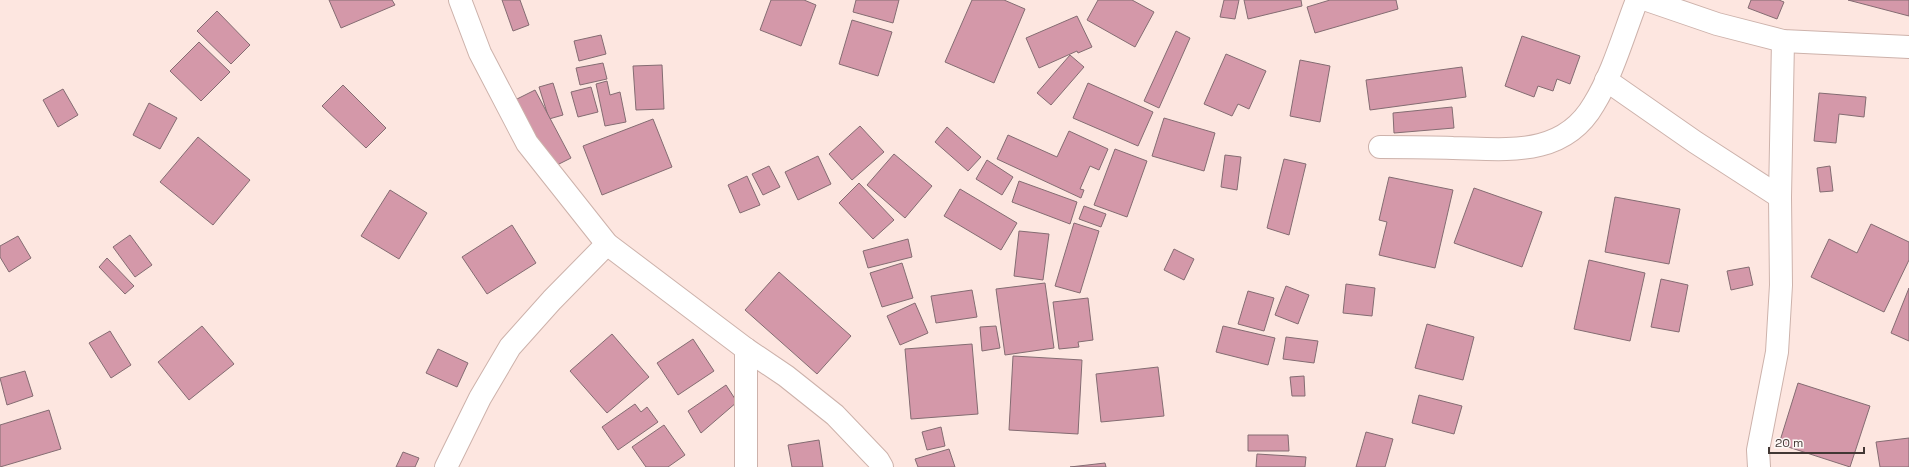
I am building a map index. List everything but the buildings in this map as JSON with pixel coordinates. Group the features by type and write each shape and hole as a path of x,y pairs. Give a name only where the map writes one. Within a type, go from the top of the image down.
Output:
{"street":[{"path":"460,0 480,52 527,143 607,244 746,349 786,376 835,415 878,460 882,467"},
{"path":"1380,147 1498,150 1534,148 1560,138 1576,126 1594,104 1606,80 1637,0"},
{"path":"1647,0 1717,24 1783,41 1909,47"},
{"path":"1759,467 1758,450 1776,352 1781,285 1780,197 1783,41"},
{"path":"1606,80 1695,142 1780,197"},
{"path":"446,467 480,398 510,347 552,300 607,244"},
{"path":"746,349 746,467"}]}
